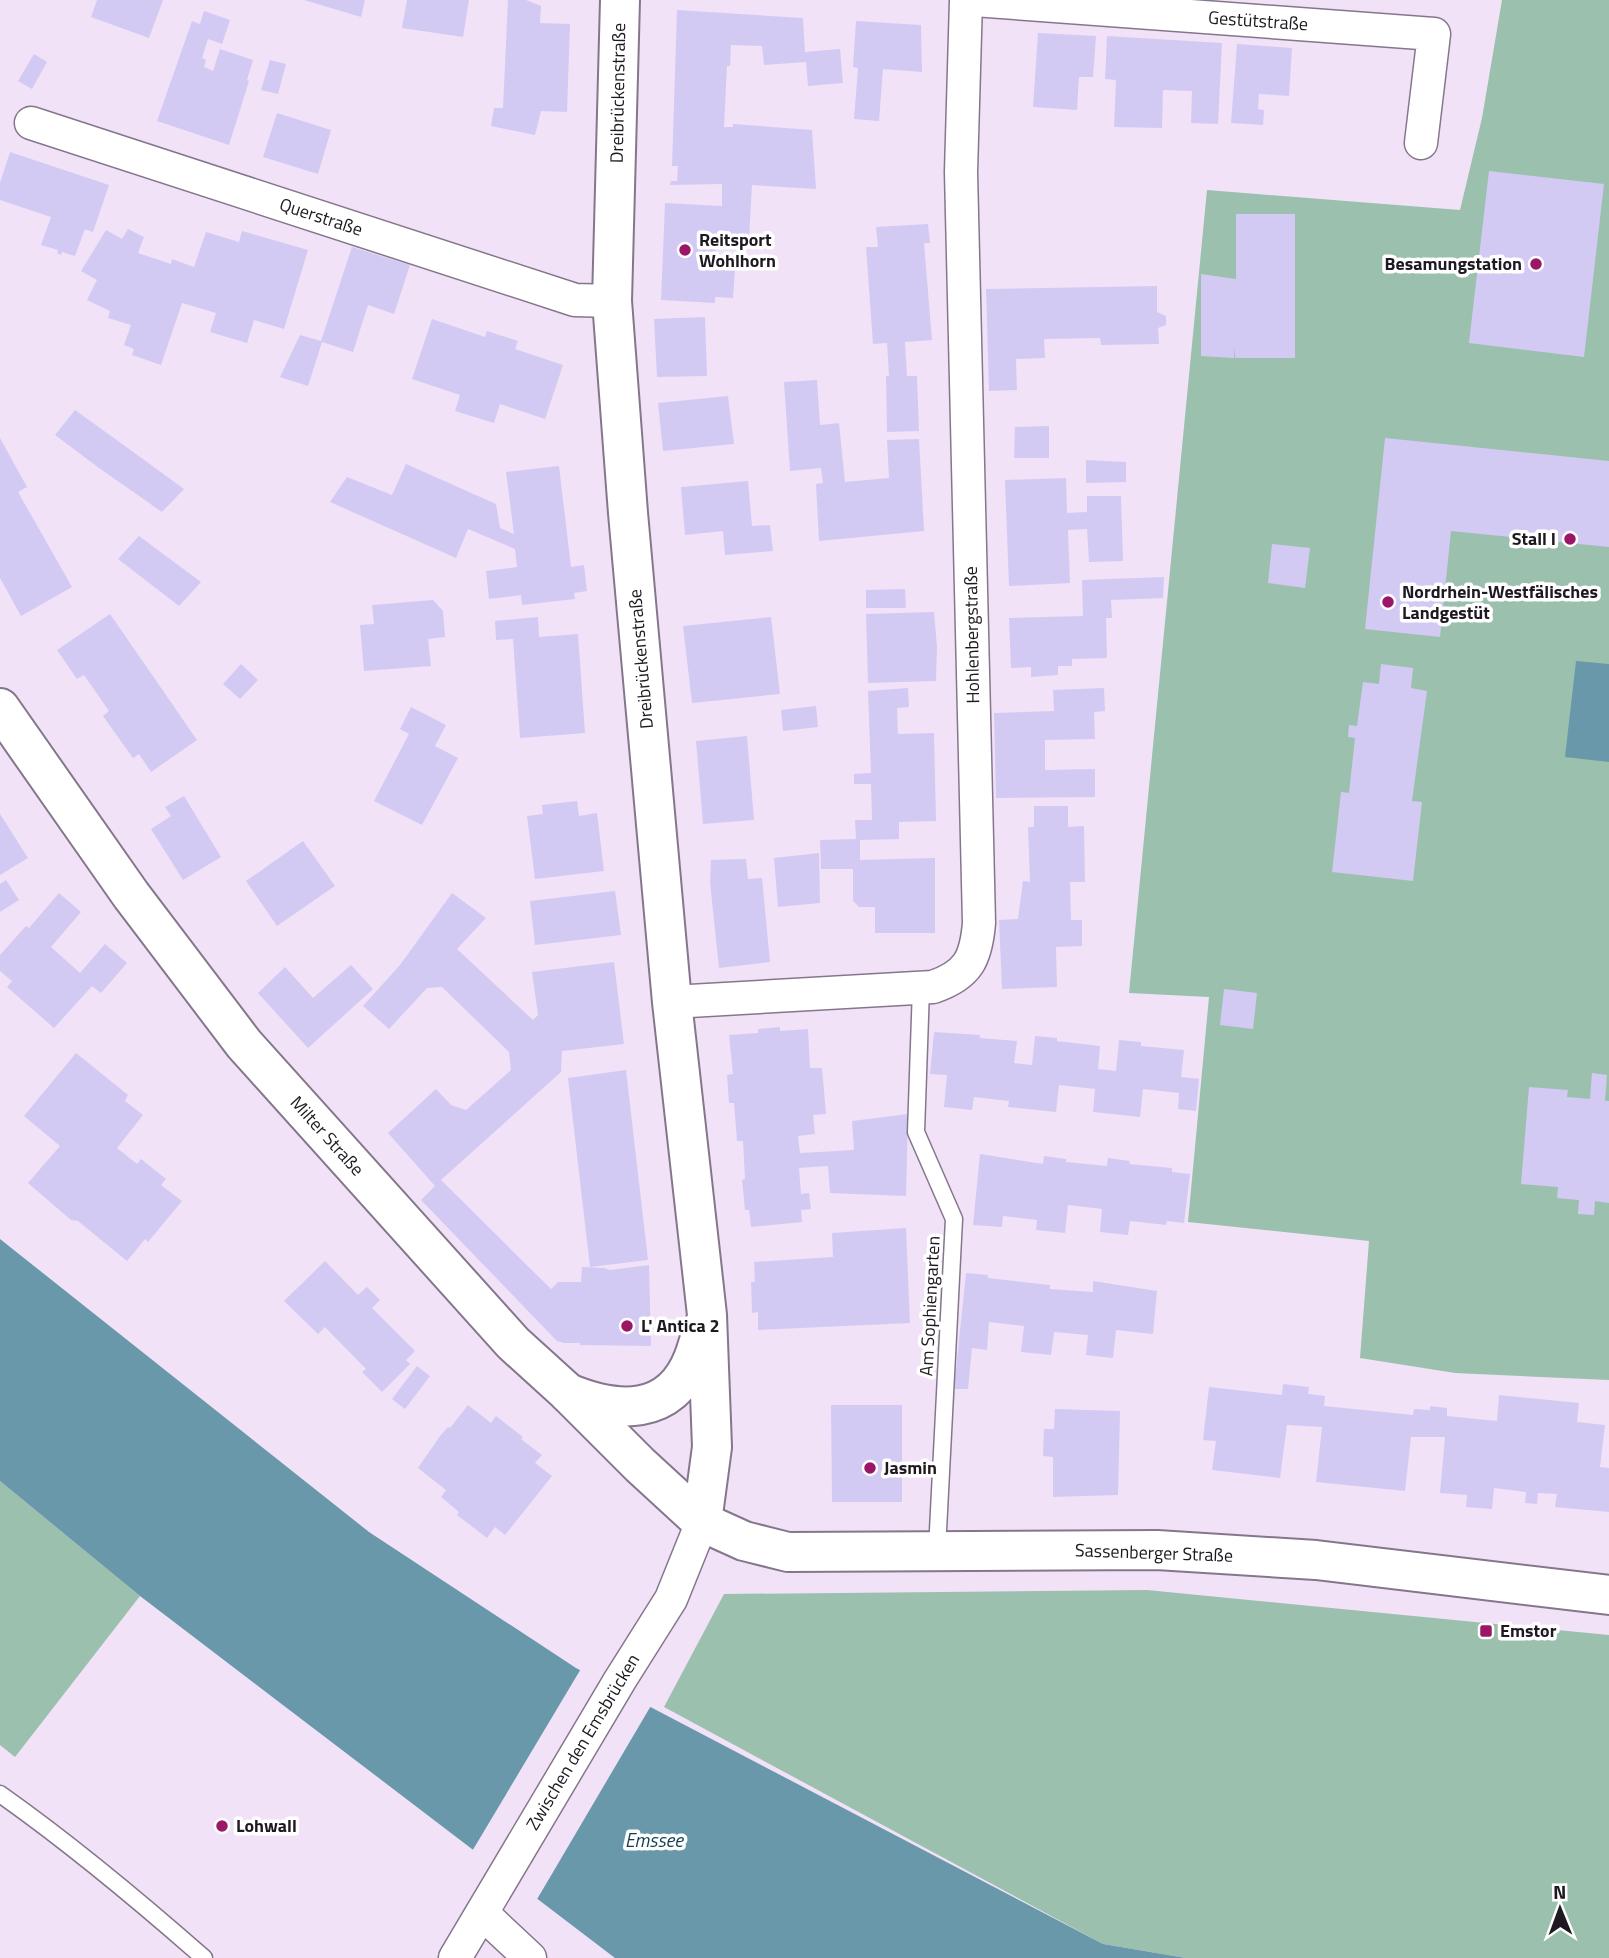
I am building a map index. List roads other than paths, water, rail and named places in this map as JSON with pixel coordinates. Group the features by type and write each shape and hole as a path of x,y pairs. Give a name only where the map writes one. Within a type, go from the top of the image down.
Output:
{"street":[{"name":"Dreibrückenstraße","path":"620,0 612,301 628,513 672,1002 706,1315 712,1447 702,1522"},
{"name":"Hohlenbergstraße","path":"672,1002 933,987 964,971 972,959 977,943 979,923 961,172 966,0"},
{"name":"Gestütstraße","path":"974,0 1434,34 1421,143"},
{"name":"Querstraße","path":"31,123 575,300 612,301"},
{"name":"Milter Straße","path":"0,708 131,895 244,1044 513,1343 702,1522"},
{"name":"Dreibrückenstraße","path":"567,1392 594,1404 617,1406 643,1406 665,1396 681,1380 692,1361 706,1315"},
{"name":"Sassenberger Straße","path":"702,1522 744,1541 788,1552 1147,1550 1316,1560 1609,1595"},
{"name":"Zwischen den Emsbrücken","path":"455,1958 671,1599 702,1522"},
{"path":"482,1913 530,1958"}],"lane":[{"name":"Am Sophiengarten","path":"921,988 916,1132 954,1219 937,1550"},
{"path":"0,1794 118,1885 204,1958"}],"water":[{"path":"1576,661 1609,664 1609,762 1565,757"},
{"name":"Emssee","path":"0,1239 369,1532 576,1668 1103,1944 1186,1958 615,1958 140,1596 0,1481"}],"place":[{"name":"Reitsport Wohlhorn","path":"685,250"},
{"name":"Besamungstation","path":"1536,264"},
{"name":"Stall I","path":"1570,539"},
{"name":"Nordrhein-Westfälisches Landgestüt","path":"1388,602"},
{"name":"L' Antica 2","path":"627,1326"},
{"name":"Jasmin","path":"870,1468"},
{"name":"Emstor","path":"1486,1631"},
{"name":"Lohwall","path":"222,1826"}]}
